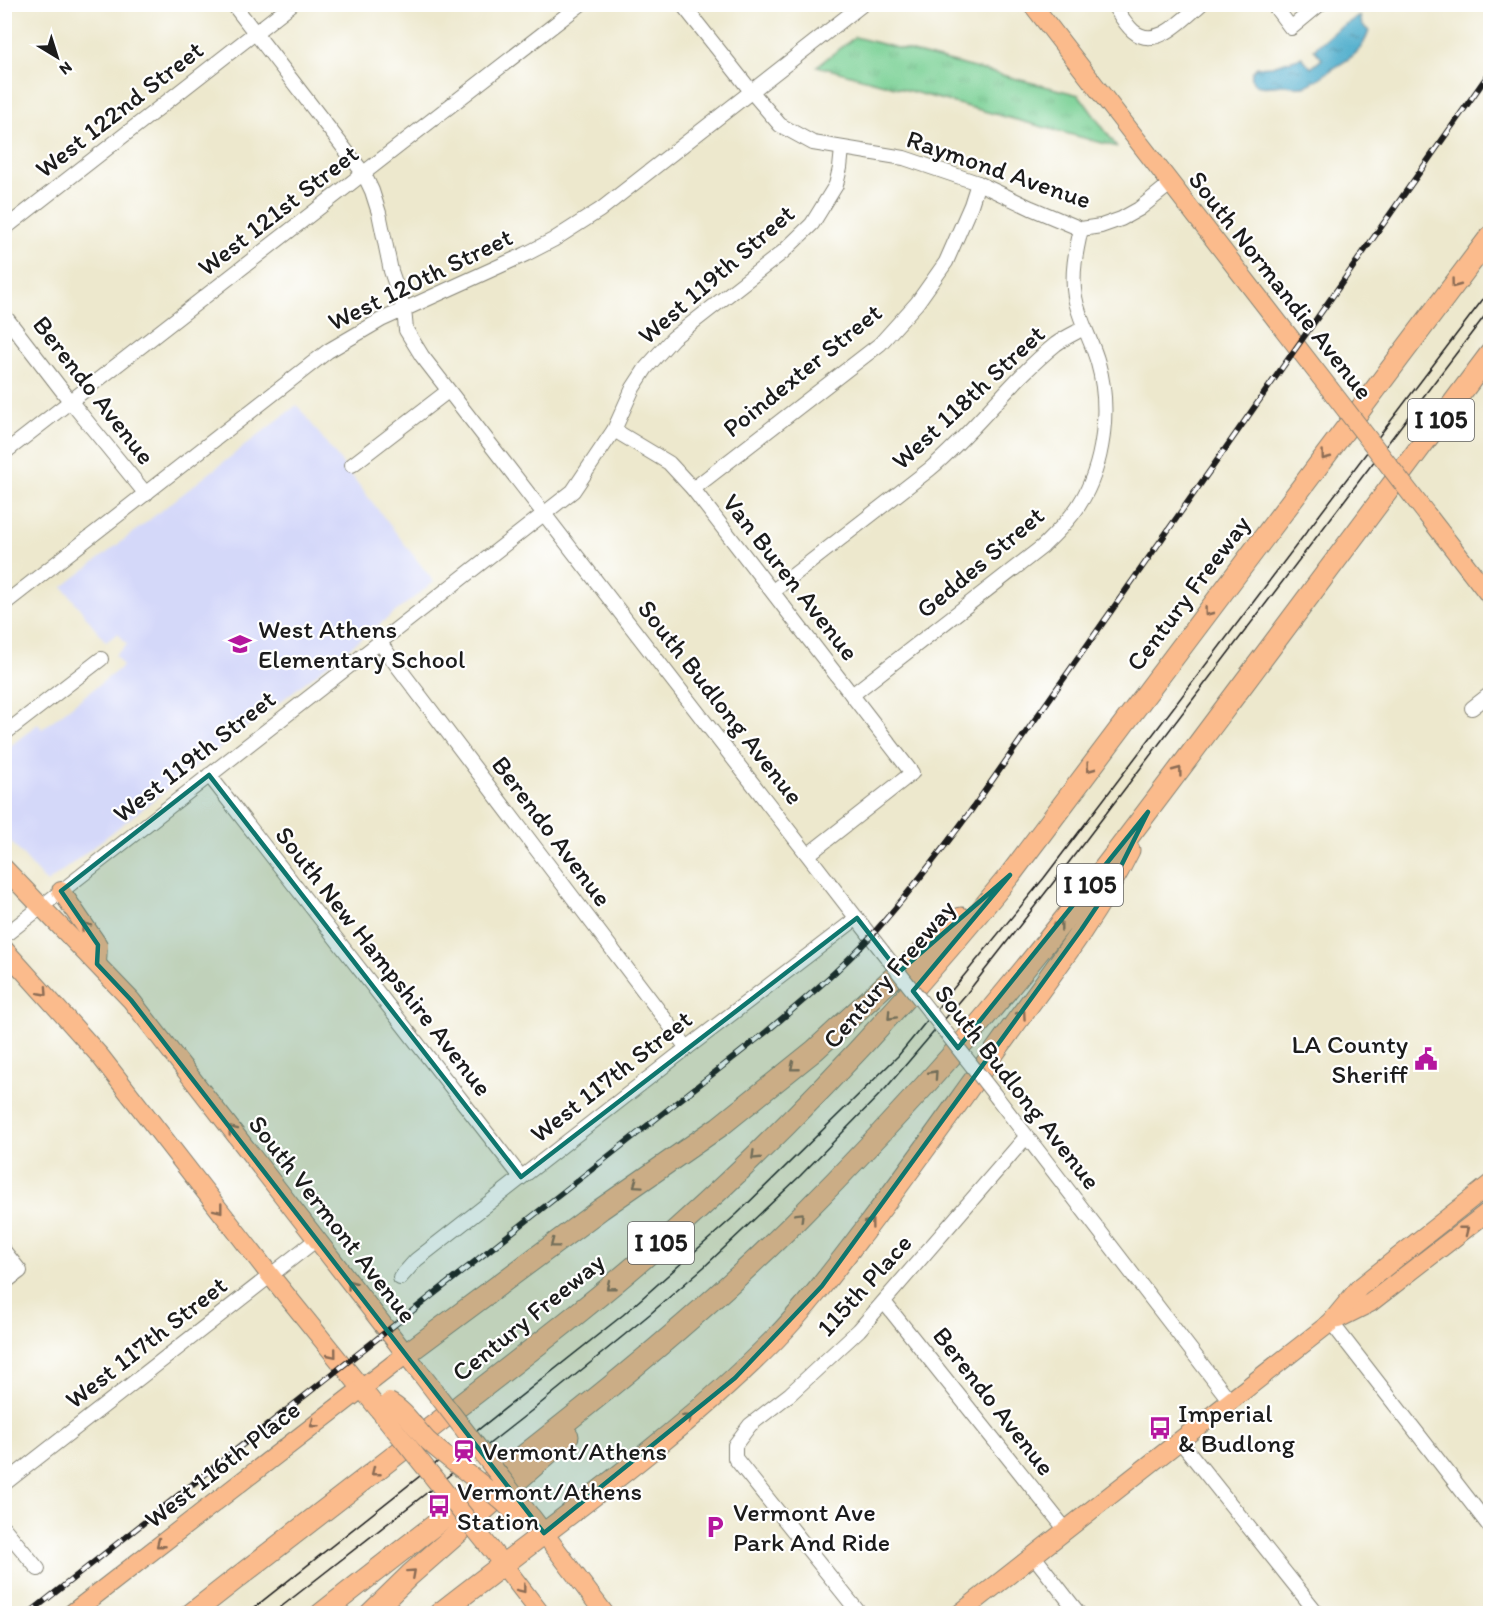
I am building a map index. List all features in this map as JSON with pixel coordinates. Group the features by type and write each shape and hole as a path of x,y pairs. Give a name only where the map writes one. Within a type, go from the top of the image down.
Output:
{"highway":[{"name":"Century Freeway","path":"196,1613 262,1559 558,1330 679,1228 763,1149 872,1037 930,972 1010,874 1491,237"},
{"name":"I 105","path":"321,1614 647,1356 759,1257 890,1122 969,1035 1148,812 1491,354"},
{"path":"439,1614 497,1556 544,1533 735,1378 776,1338 822,1286 915,1163 1081,930 1112,884 1148,812"},
{"path":"405,1355 601,1209 719,1127 815,1050 1010,874"},
{"path":"370,1614 410,1575 671,1345 759,1257"},
{"path":"304,1614 446,1514"}],"main road":[{"name":"South Normandie Avenue","path":"1032,4 1491,596"},
{"name":"South Vermont Avenue","path":"4,868 131,1000 422,1375 527,1519 544,1533 605,1614"},
{"path":"61,891 99,945 97,964"},
{"path":"4,949 100,1056 361,1388 384,1406 541,1614"},
{"path":"1331,1322 1359,1288 1491,1184"},
{"path":"959,1614 1331,1322 1370,1303 1489,1215"},
{"path":"1370,1303 1389,1276 1443,1234 1447,1218"},
{"name":"West 116th Place","path":"71,1614 405,1355"},
{"path":"384,1406 396,1406 417,1431 451,1462 527,1519"}],"street":[{"name":"South Budlong Avenue","path":"233,4 364,174 379,213 391,271 404,309 406,330 422,356 1230,1401"},
{"name":"West 122nd Street","path":"4,229 292,4"},
{"name":"West 121st Street","path":"4,453 581,4"},
{"name":"Raymond Avenue","path":"682,4 780,125 813,144 904,158 978,183 1081,229 1101,226 1120,219 1139,208 1170,184"},
{"name":"West 120th Street","path":"4,604 328,351 381,320 526,254 576,226 600,210 862,4"},
{"path":"1113,4 1133,31 1151,38 1160,36 1202,4"},
{"path":"1272,4 1291,28 1320,4"},
{"name":"West 119th Street","path":"4,936 573,491 614,430 633,388 658,353 673,338 783,252 812,224 836,185 842,149"},
{"name":"Poindexter Street","path":"693,489 880,344 917,303 946,262 978,183"},
{"name":"Geddes Street","path":"852,695 1042,547 1079,505 1097,462 1103,434 1104,406 1098,363 1075,299 1073,276 1081,229"},
{"name":"Berendo Avenue","path":"4,315 70,402 146,494"},
{"name":"West 118th Street","path":"773,591 947,455 1029,368 1058,343 1084,328"},
{"path":"352,465 448,390"},
{"name":"Van Buren Avenue","path":"614,430 669,463 693,489 912,773 808,854"},
{"name":"Berendo Avenue","path":"380,643 687,1048"},
{"path":"4,734 101,659"},
{"path":"1472,708 1491,694"},
{"name":"South New Hampshire Avenue","path":"209,775 521,1177"},
{"name":"West 117th Street","path":"400,1278 416,1260 521,1177 857,918"},
{"name":"115th Place","path":"860,1614 735,1458 735,1445 750,1425 790,1394 835,1353 884,1302 1026,1137"},
{"path":"1471,1199 1489,1215"},
{"name":"West 117th Street","path":"4,1484 317,1239"},
{"path":"4,1251 20,1271 4,1283"},
{"name":"Berendo Avenue","path":"884,1302 1066,1530"},
{"path":"1331,1322 1491,1527"},
{"path":"1180,1441 1318,1614"},
{"path":"4,1528 38,1569"},
{"path":"1034,1555 1079,1614"}],"highlighted area":[{"path":"209,775 521,1177 857,918 899,972 1010,875 913,991 958,1048 1148,812 1112,884 1081,930 822,1286 735,1378 544,1533 131,1000 97,964 98,945 61,891"}],"shaded area":[{"name":"West Athens Elementary School","path":"297,405 434,582 47,883 5,835 4,751 38,724 42,729 123,666 115,655 127,645 118,633 106,642 63,587"}],"green space":[{"path":"855,37 1079,95 1117,147 817,66"}],"water":[{"path":"1360,16 1362,25 1369,31 1362,45 1349,58 1316,80 1301,86 1262,86 1254,83 1252,72 1257,67 1272,66 1302,57 1311,68 1322,59 1314,49 1337,29"}],"tram line":[{"path":"246,1614 623,1315 737,1214 898,1056 1044,878 1490,290"},
{"path":"272,1614 535,1408 650,1314 704,1267 800,1176 886,1088 967,993 1060,874 1490,309"}],"railway":[{"path":"28,1614 766,1032 860,948 910,890 970,812 1490,72"}],"place":[{"name":"West Athens Elementary School","path":"240,644"},
{"name":"LA County Sheriff","path":"1426,1059"},
{"name":"Imperial & Budlong","path":"1160,1428"},
{"name":"Vermont/Athens","path":"464,1451"},
{"name":"Vermont/Athens Station","path":"439,1506"},
{"name":"Vermont Ave Park And Ride","path":"715,1527"}]}
